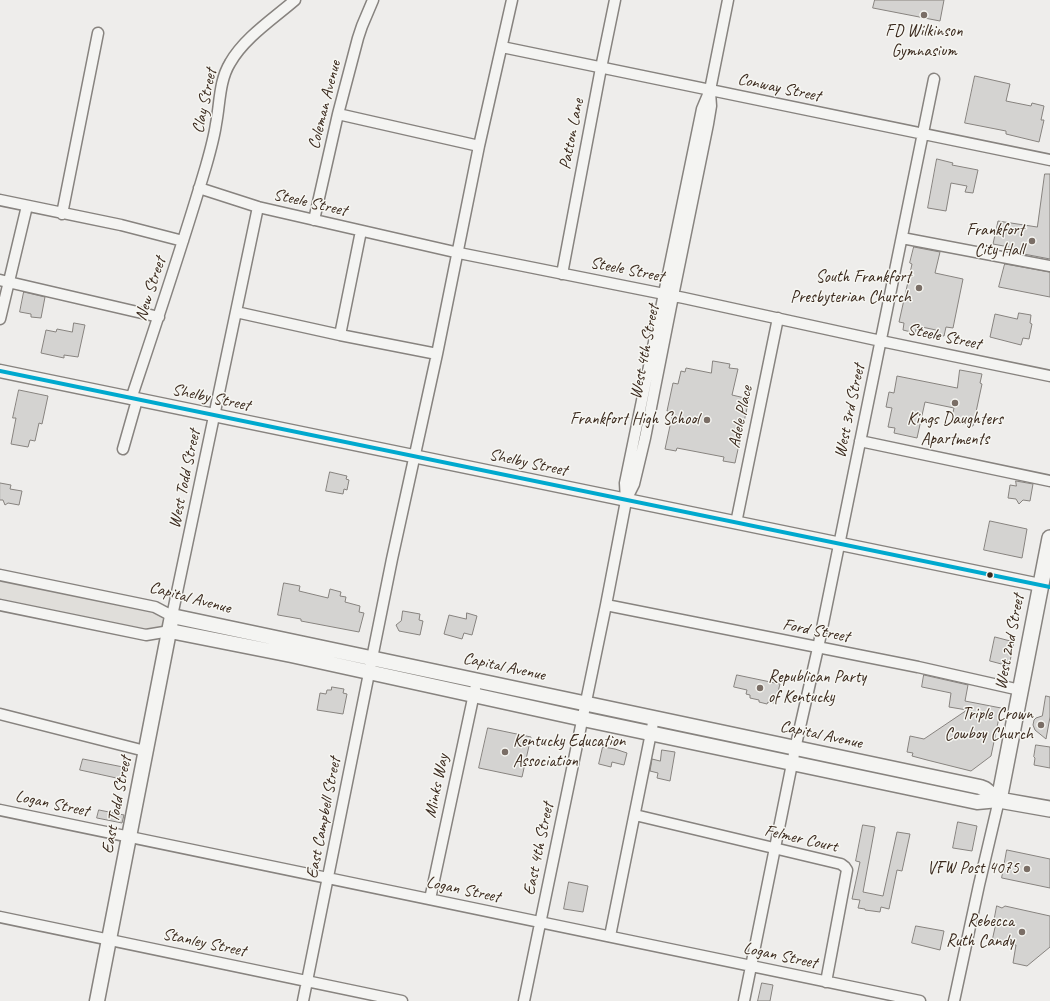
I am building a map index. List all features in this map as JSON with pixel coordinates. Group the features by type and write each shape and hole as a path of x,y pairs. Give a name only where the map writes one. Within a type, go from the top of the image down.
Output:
{"main road":[{"name":"West 2nd Street","path":"999,800 1020,690 1045,586 1050,538"},
{"name":"East Todd Street","path":"97,1001 172,616"},
{"name":"Capital Avenue","path":"172,616 370,666"},
{"name":"Capital Avenue","path":"170,631 370,666 475,687 585,704 654,718 980,787 999,800"},
{"name":"Capital Avenue","path":"475,687 583,719 977,802 999,800 1050,809"}],"street":[{"name":"Clay Street","path":"200,188 212,146 218,105 230,62 244,44 295,0"},
{"name":"Coleman Avenue","path":"314,220 338,114 362,26 373,0"},
{"name":"East Campbell Street","path":"303,1001 375,640 459,253 479,146 512,0"},
{"name":"Patton Lane","path":"562,274 615,0"},
{"name":"West 4th Street","path":"585,704 626,501 634,484 645,438 668,295 702,109 710,90 728,0"},
{"path":"62,214 98,33"},
{"name":"Conway Street","path":"502,47 1050,160"},
{"name":"West 3rd Street","path":"744,1001 792,763 818,648 934,79"},
{"path":"338,114 479,146"},
{"name":"Steele Street","path":"200,188 258,207 459,253 668,295 1050,376"},
{"name":"New Street","path":"123,449 134,399 200,188"},
{"path":"0,200 121,225 184,240"},
{"path":"0,319 4,281 27,206"},
{"name":"West Todd Street","path":"172,616 258,207"},
{"path":"340,335 361,231"},
{"path":"902,238 1050,266"},
{"path":"4,281 159,316"},
{"path":"236,312 340,335 437,354"},
{"name":"Adele Place","path":"736,523 778,318"},
{"name":"Shelby Street","path":"0,374 134,399 1045,586"},
{"path":"860,441 1050,481"},
{"name":"Capital Avenue","path":"0,575 155,607 172,616"},
{"name":"Capital Avenue","path":"0,605 146,636 170,631"},
{"name":"Ford Street","path":"606,606 638,611 918,667 1020,690"},
{"name":"Minks Way","path":"430,899 475,687"},
{"name":"East 4th Street","path":"524,1001 585,704"},
{"path":"0,714 145,751"},
{"path":"610,936 654,718"},
{"path":"954,1001 999,800"},
{"name":"Logan Street","path":"0,810 920,1001"},
{"name":"Felmer Court","path":"634,815 845,866 847,870 826,982"},
{"name":"Stanley Street","path":"0,917 402,1001"}],"shaded area":[{"path":"0,579 154,610 161,616 163,621 160,628 154,633 0,602"}],"building":[{"name":"FD Wilkinson Gymnasium","path":"875,0 944,0 940,21 873,8"},
{"path":"975,76 1010,84 1006,101 1031,106 1032,103 1044,106 1041,120 1044,120 1039,142 1006,134 1006,131 965,123"},
{"path":"937,159 953,163 952,165 978,170 973,193 965,192 967,186 951,183 946,211 928,208"},
{"name":"Frankfort City Hall","path":"1045,174 1050,174 1050,259 1008,251 1009,247 993,244 998,221 1037,227"},
{"path":"914,247 940,252 935,273 963,279 953,328 946,327 944,336 935,335 936,330 917,326 915,333 903,330 904,323 899,322 912,264 910,263"},
{"path":"1005,264 1050,272 1050,297 999,287"},
{"path":"24,292 45,297 41,318 31,317 31,314 20,312"},
{"path":"1019,313 1031,315 1030,323 1032,324 1029,339 1023,338 1021,345 990,337 995,314 1017,319"},
{"path":"74,323 85,325 78,357 64,355 64,358 41,353 46,330 56,332 57,329 72,332"},
{"path":"713,361 730,364 729,368 738,369 732,395 749,399 735,463 723,461 724,457 677,448 676,451 665,449 673,412 667,411 673,383 678,384 681,371 685,372 686,368 711,373"},
{"name":"Kings Daughters Apartments","path":"960,370 982,374 980,383 982,384 973,426 951,421 954,408 925,402 917,438 894,433 895,428 888,427 892,408 886,407 889,392 894,393 897,376 957,388"},
{"path":"19,390 48,396 42,424 39,423 35,441 30,440 28,447 11,444 16,418 13,418"},
{"path":"330,472 347,476 346,479 349,480 347,490 344,489 343,494 326,491"},
{"path":"1016,481 1033,484 1030,501 1023,500 1019,504 1016,499 1008,498 1010,485 1016,486"},
{"path":"0,483 11,485 10,489 22,491 19,505 8,503 5,505 3,500 0,500"},
{"path":"990,521 1027,529 1022,558 984,550"},
{"path":"284,583 300,586 299,591 328,598 330,589 341,592 340,596 346,597 345,602 360,606 359,612 364,613 359,632 278,615"},
{"path":"403,611 420,614 419,620 423,621 420,635 399,631 396,625 401,621"},
{"path":"467,613 477,616 472,635 464,633 462,639 444,634 449,615 466,619"},
{"path":"995,637 1014,642 1009,666 990,661"},
{"name":"Republican Party of Kentucky","path":"737,675 780,684 775,703 768,702 767,704 759,702 759,700 750,698 750,695 746,694 747,690 734,687"},
{"path":"924,675 968,685 965,701 1001,708 991,756 971,771 912,756 913,753 907,752 910,736 924,739 967,710 949,707 951,693 922,687"},
{"path":"332,687 344,689 343,693 347,694 343,714 317,710 320,693 326,694 327,690 331,690"},
{"path":"1046,696 1050,697 1050,717 1046,739 1035,730 1033,725 1036,718 1042,716"},
{"name":"Kentucky Education Association","path":"488,728 531,737 522,777 479,768"},
{"path":"1036,745 1050,747 1050,768 1034,765"},
{"path":"603,747 627,753 624,765 612,762 611,767 599,764"},
{"path":"662,750 675,752 670,781 657,778 658,773 650,771 652,759 660,761"},
{"path":"83,759 123,767 121,779 80,770"},
{"path":"99,810 124,815 122,823 97,818"},
{"path":"958,822 977,826 972,851 953,848"},
{"path":"863,825 875,827 863,892 883,896 897,832 910,834 902,871 897,870 889,909 881,907 880,912 858,908 860,900 852,899 860,862 856,861"},
{"name":"VFW Post 4075","path":"1007,850 1050,859 1050,888 1002,878"},
{"path":"569,882 588,886 583,912 564,909"},
{"name":"Rebecca Ruth Candy","path":"997,906 1002,908 1005,906 1050,916 1050,947 1027,966 1013,963 1016,945 992,941 996,923 994,922"},
{"path":"916,926 944,931 940,950 912,943"},
{"path":"762,983 773,985 770,1001 758,1001"}],"transit line":[{"path":"0,371 1050,587"}],"place":[{"name":"FD Wilkinson Gymnasium","path":"924,15"},
{"name":"Frankfort City Hall","path":"1032,241"},
{"name":"South Frankfort Presbyterian Church","path":"919,288"},
{"name":"Kings Daughters Apartments","path":"955,403"},
{"name":"Frankfort High School","path":"707,420"},
{"name":"Republican Party of Kentucky","path":"760,688"},
{"name":"Triple Crown Cowboy Church","path":"1041,725"},
{"name":"Kentucky Education Association","path":"505,752"},
{"name":"VFW Post 4075","path":"1027,869"},
{"name":"Rebecca Ruth Candy","path":"1022,932"}]}
